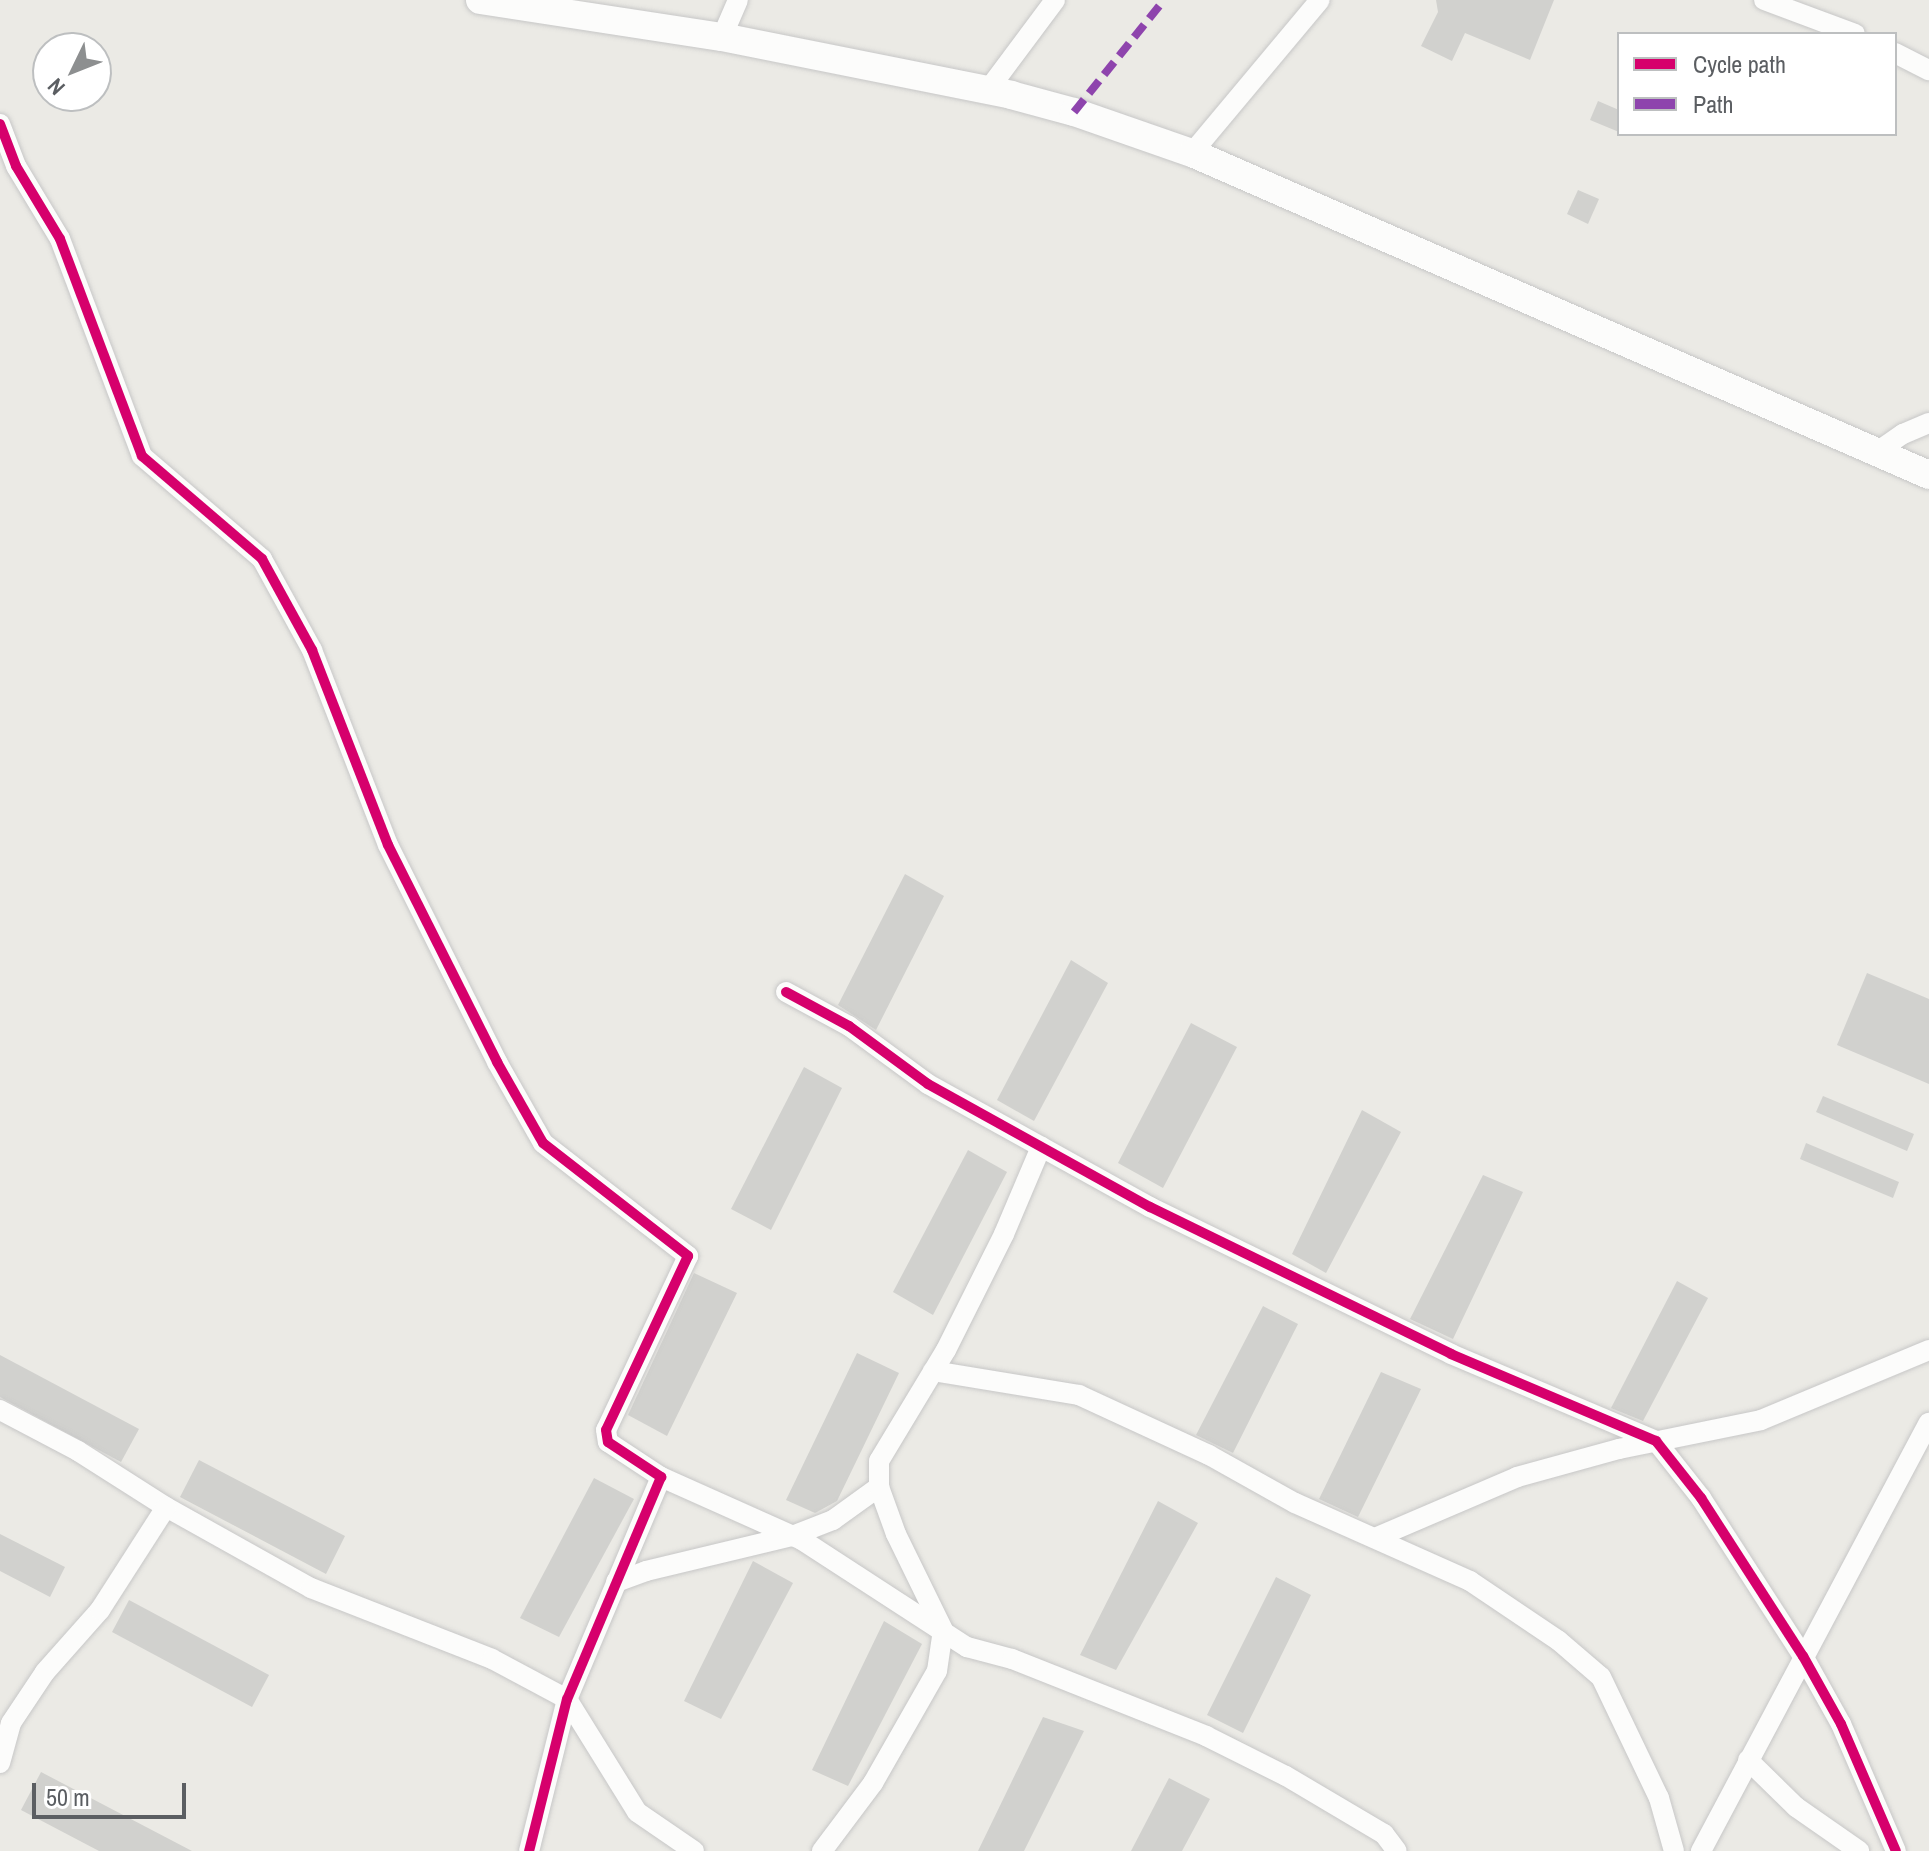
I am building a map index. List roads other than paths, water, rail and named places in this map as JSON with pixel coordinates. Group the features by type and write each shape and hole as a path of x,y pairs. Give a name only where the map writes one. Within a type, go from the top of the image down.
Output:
{"main road":[{"path":"480,0 549,6 722,37 988,90 1074,112 1192,153 1929,475"}],"street":[{"path":"722,37 738,0"},
{"path":"988,90 1055,0"},
{"path":"1192,153 1320,0"},
{"path":"1764,0 1850,32"},
{"path":"1897,54 1929,70"},
{"path":"0,124 16,166 60,239 142,456 262,559 312,650 388,845 497,1062 543,1143 688,1256 606,1430 608,1442 689,1493 792,1536 967,1647 1012,1659 1206,1736 1286,1776 1384,1834 1397,1851"},
{"path":"1877,452 1903,434 1929,423"},
{"path":"786,992 849,1026 928,1084 1150,1207 1451,1354 1656,1441 1701,1498 1803,1656 1841,1724 1896,1851"},
{"path":"822,1851 873,1783 937,1671 943,1630 896,1534 879,1487 879,1461 933,1371 1004,1234 1041,1147"},
{"path":"1375,1538 1517,1477 1656,1441 1761,1420 1929,1350"},
{"path":"933,1371 1079,1395 1209,1455 1295,1503 1470,1581 1559,1641 1601,1677 1659,1798 1674,1851"},
{"path":"0,1410 78,1451 166,1507 311,1588 492,1659 567,1699 637,1812 694,1851"},
{"path":"1701,1851 1929,1423"},
{"path":"529,1851 567,1699 661,1477"},
{"path":"616,1582 646,1571 792,1536 833,1520 879,1487"},
{"path":"0,1763 11,1723 45,1672 100,1610 166,1507"},
{"path":"1748,1760 1796,1807 1859,1851"}]}
